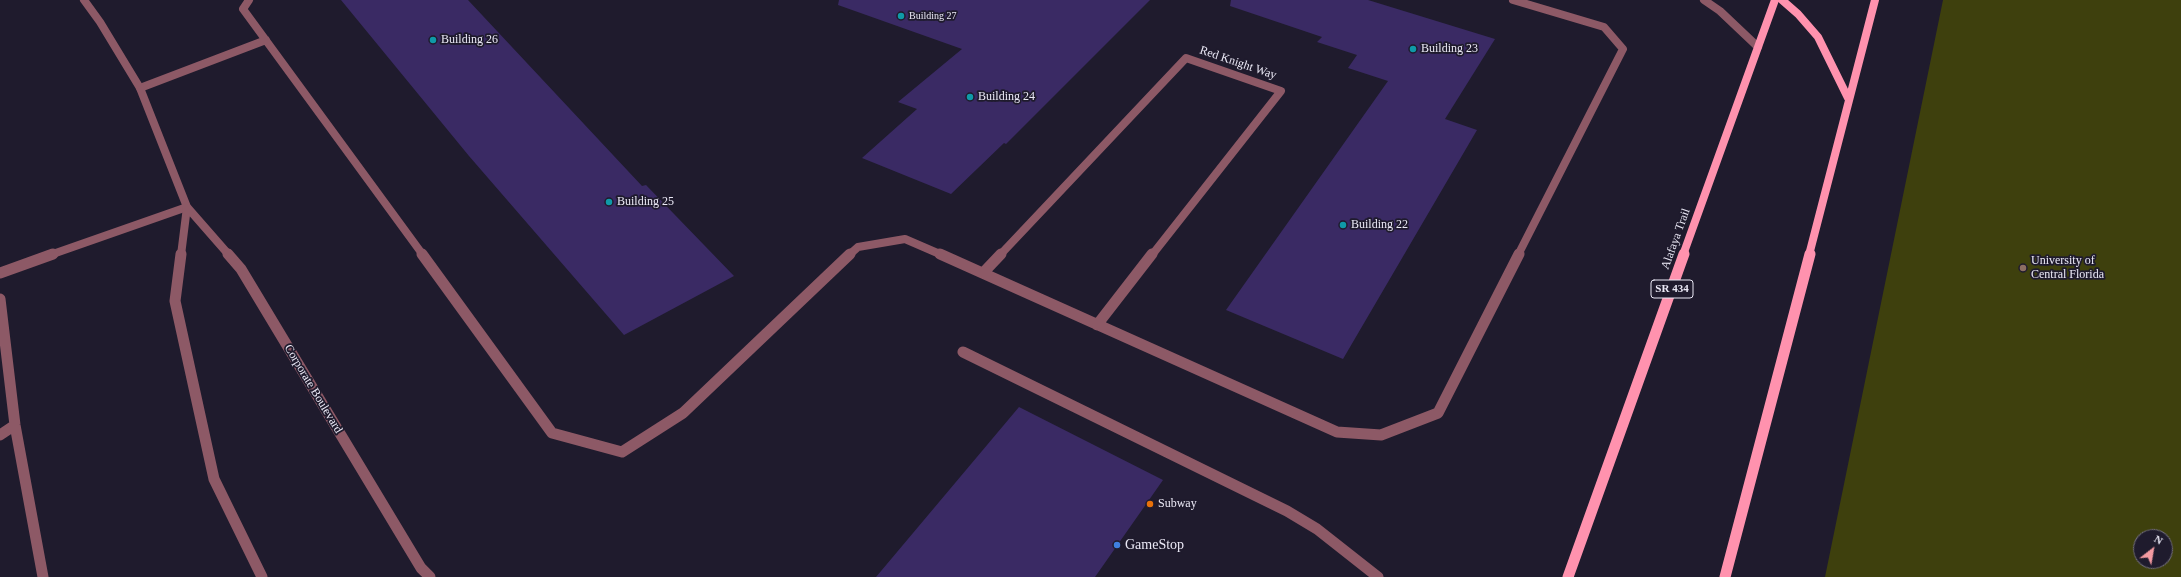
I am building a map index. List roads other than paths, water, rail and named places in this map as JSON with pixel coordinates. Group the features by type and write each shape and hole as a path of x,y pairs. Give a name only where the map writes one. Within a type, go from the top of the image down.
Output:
{"main road":[{"name":"Alafaya Trail","path":"1568,577 1775,0"},
{"path":"1782,0 1798,14 1818,37 1848,98"},
{"path":"1725,577 1747,499 1874,0"}],"street":[{"name":"Corporate Boulevard","path":"84,0 100,22 140,88 187,207 241,269 421,568 430,577"},
{"path":"249,0 243,9 552,433 622,452 683,413 858,247 905,239 1337,432 1381,435 1438,413 1623,49 1604,27 1513,0"},
{"path":"1704,0 1720,10 1758,47"},
{"path":"140,88 266,40"},
{"name":"Red Knight Way","path":"983,273 1186,58 1281,91 1097,324"},
{"name":"Corporate Boulevard","path":"187,207 175,301 214,480 262,577"},
{"path":"0,273 187,207"},
{"path":"0,299 15,425 44,577"},
{"path":"963,352 1287,511 1317,529 1378,577"},
{"path":"0,435 15,425"}],"place":[{"name":"Building 27","path":"901,16"},
{"name":"Building 26","path":"433,40"},
{"name":"Building 23","path":"1413,49"},
{"name":"Building 24","path":"970,97"},
{"name":"Building 25","path":"609,202"},
{"name":"Building 22","path":"1343,225"},
{"name":"University of Central Florida","path":"2023,268"},
{"name":"Subway","path":"1150,504"},
{"name":"GameStop","path":"1117,545"}]}
